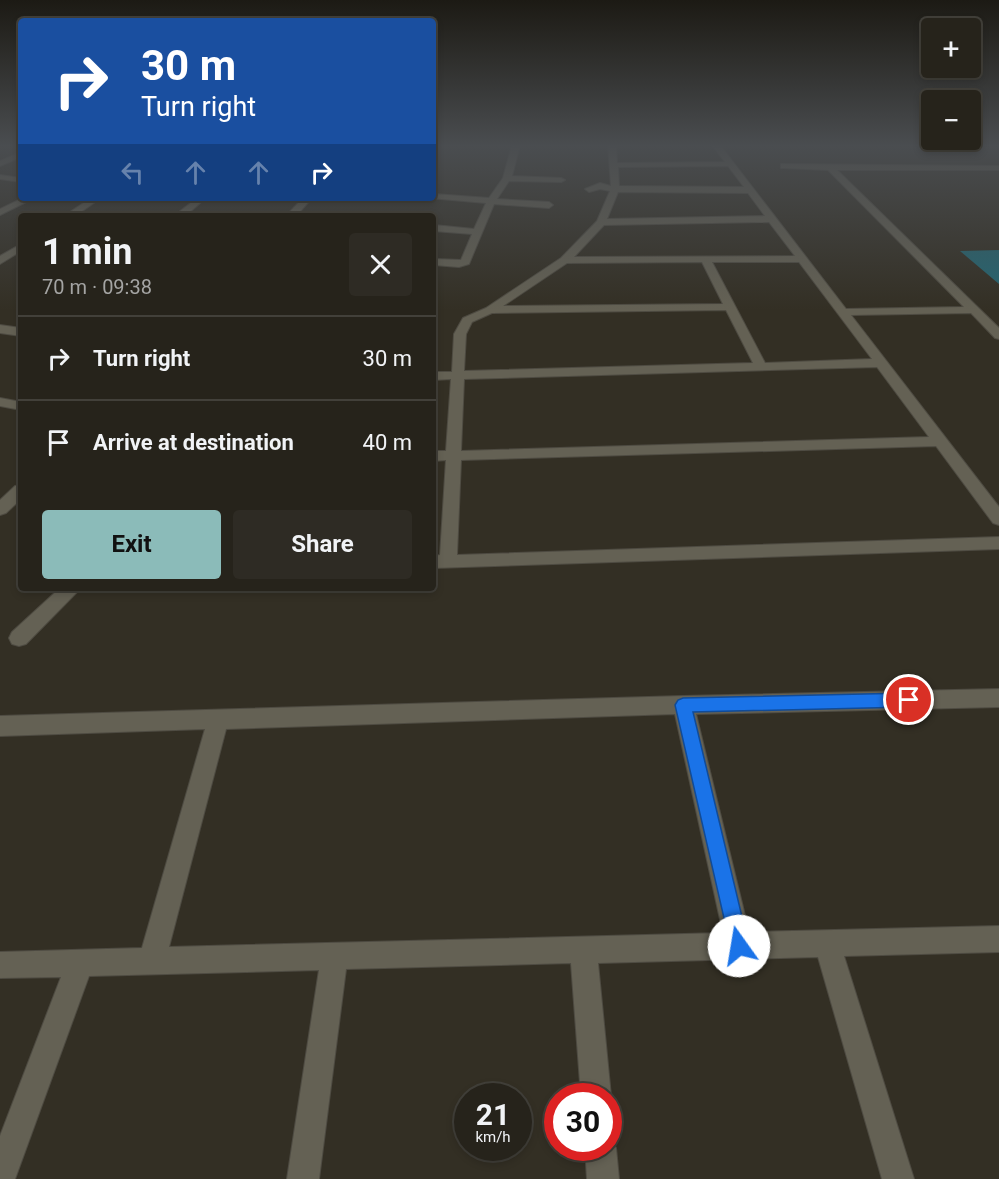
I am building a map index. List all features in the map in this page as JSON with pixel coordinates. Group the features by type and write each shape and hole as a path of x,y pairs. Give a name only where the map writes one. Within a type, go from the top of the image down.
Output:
{"street":[{"path":"477,200 549,205"},
{"path":"611,200 602,222 565,260 490,310 467,320 462,327 453,456 441,562 999,543"},
{"path":"758,200 999,519"},
{"path":"862,200 999,334"},
{"path":"0,212 24,201"},
{"path":"74,213 92,201"},
{"path":"183,213 198,201"},
{"path":"294,213 305,201"},
{"path":"436,262 459,264 465,262 491,201"},
{"path":"602,222 772,219"},
{"path":"436,228 478,232"},
{"path":"0,261 18,249"},
{"path":"705,259 728,307 761,366"},
{"path":"565,260 802,259"},
{"path":"833,300 961,298"},
{"path":"490,310 728,307"},
{"path":"842,312 974,310"},
{"path":"0,329 18,332"},
{"path":"436,376 879,363"},
{"path":"0,402 18,405"},
{"path":"436,456 940,441"},
{"path":"0,509 18,493"},
{"path":"19,638 69,591"},
{"path":"0,726 683,705 999,698"},
{"path":"683,705 739,946"},
{"path":"152,961 218,719"},
{"path":"0,965 999,939"},
{"path":"827,943 898,1179"},
{"path":"583,950 595,1083"},
{"path":"303,1179 334,956"},
{"path":"0,1177 80,963"},
{"path":"601,1161 603,1179"}],"water":[{"path":"999,250 999,284 960,251"}],"route":[{"path":"739,946 683,705 909,700"}]}
